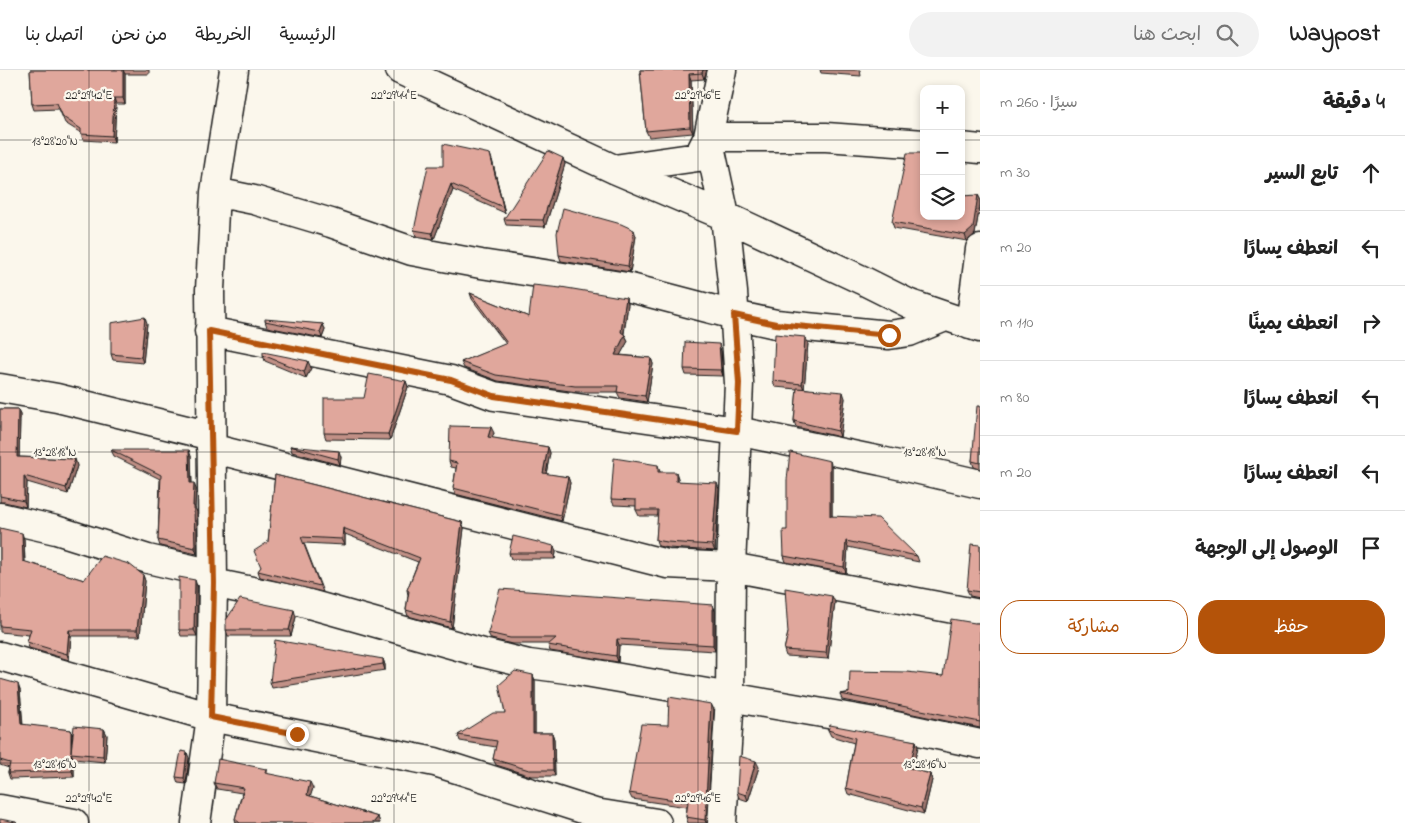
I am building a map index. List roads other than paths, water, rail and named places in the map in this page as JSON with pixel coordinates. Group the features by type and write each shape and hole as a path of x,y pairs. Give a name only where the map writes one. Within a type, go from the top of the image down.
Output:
{"street":[{"path":"196,823 211,717 213,579 210,290 215,192 234,70"},
{"path":"400,70 614,168 725,216 910,304 965,323"},
{"path":"614,168 698,157 708,137 722,70"},
{"path":"708,137 826,137 920,144"},
{"path":"708,137 725,216 739,383 731,566 730,696 722,823"},
{"path":"965,147 980,148"},
{"path":"215,192 254,200 412,252 627,287 776,324 889,335 965,323"},
{"path":"965,323 980,249"},
{"path":"209,331 451,380 494,396 737,431 980,484"},
{"path":"0,388 57,398 211,442 667,564 731,566 980,614"},
{"path":"0,517 56,530 213,579 483,653 530,664 730,696 886,724 980,744"},
{"path":"0,656 211,717 435,762 595,813 657,823"},
{"path":"0,809 74,823"}]}
